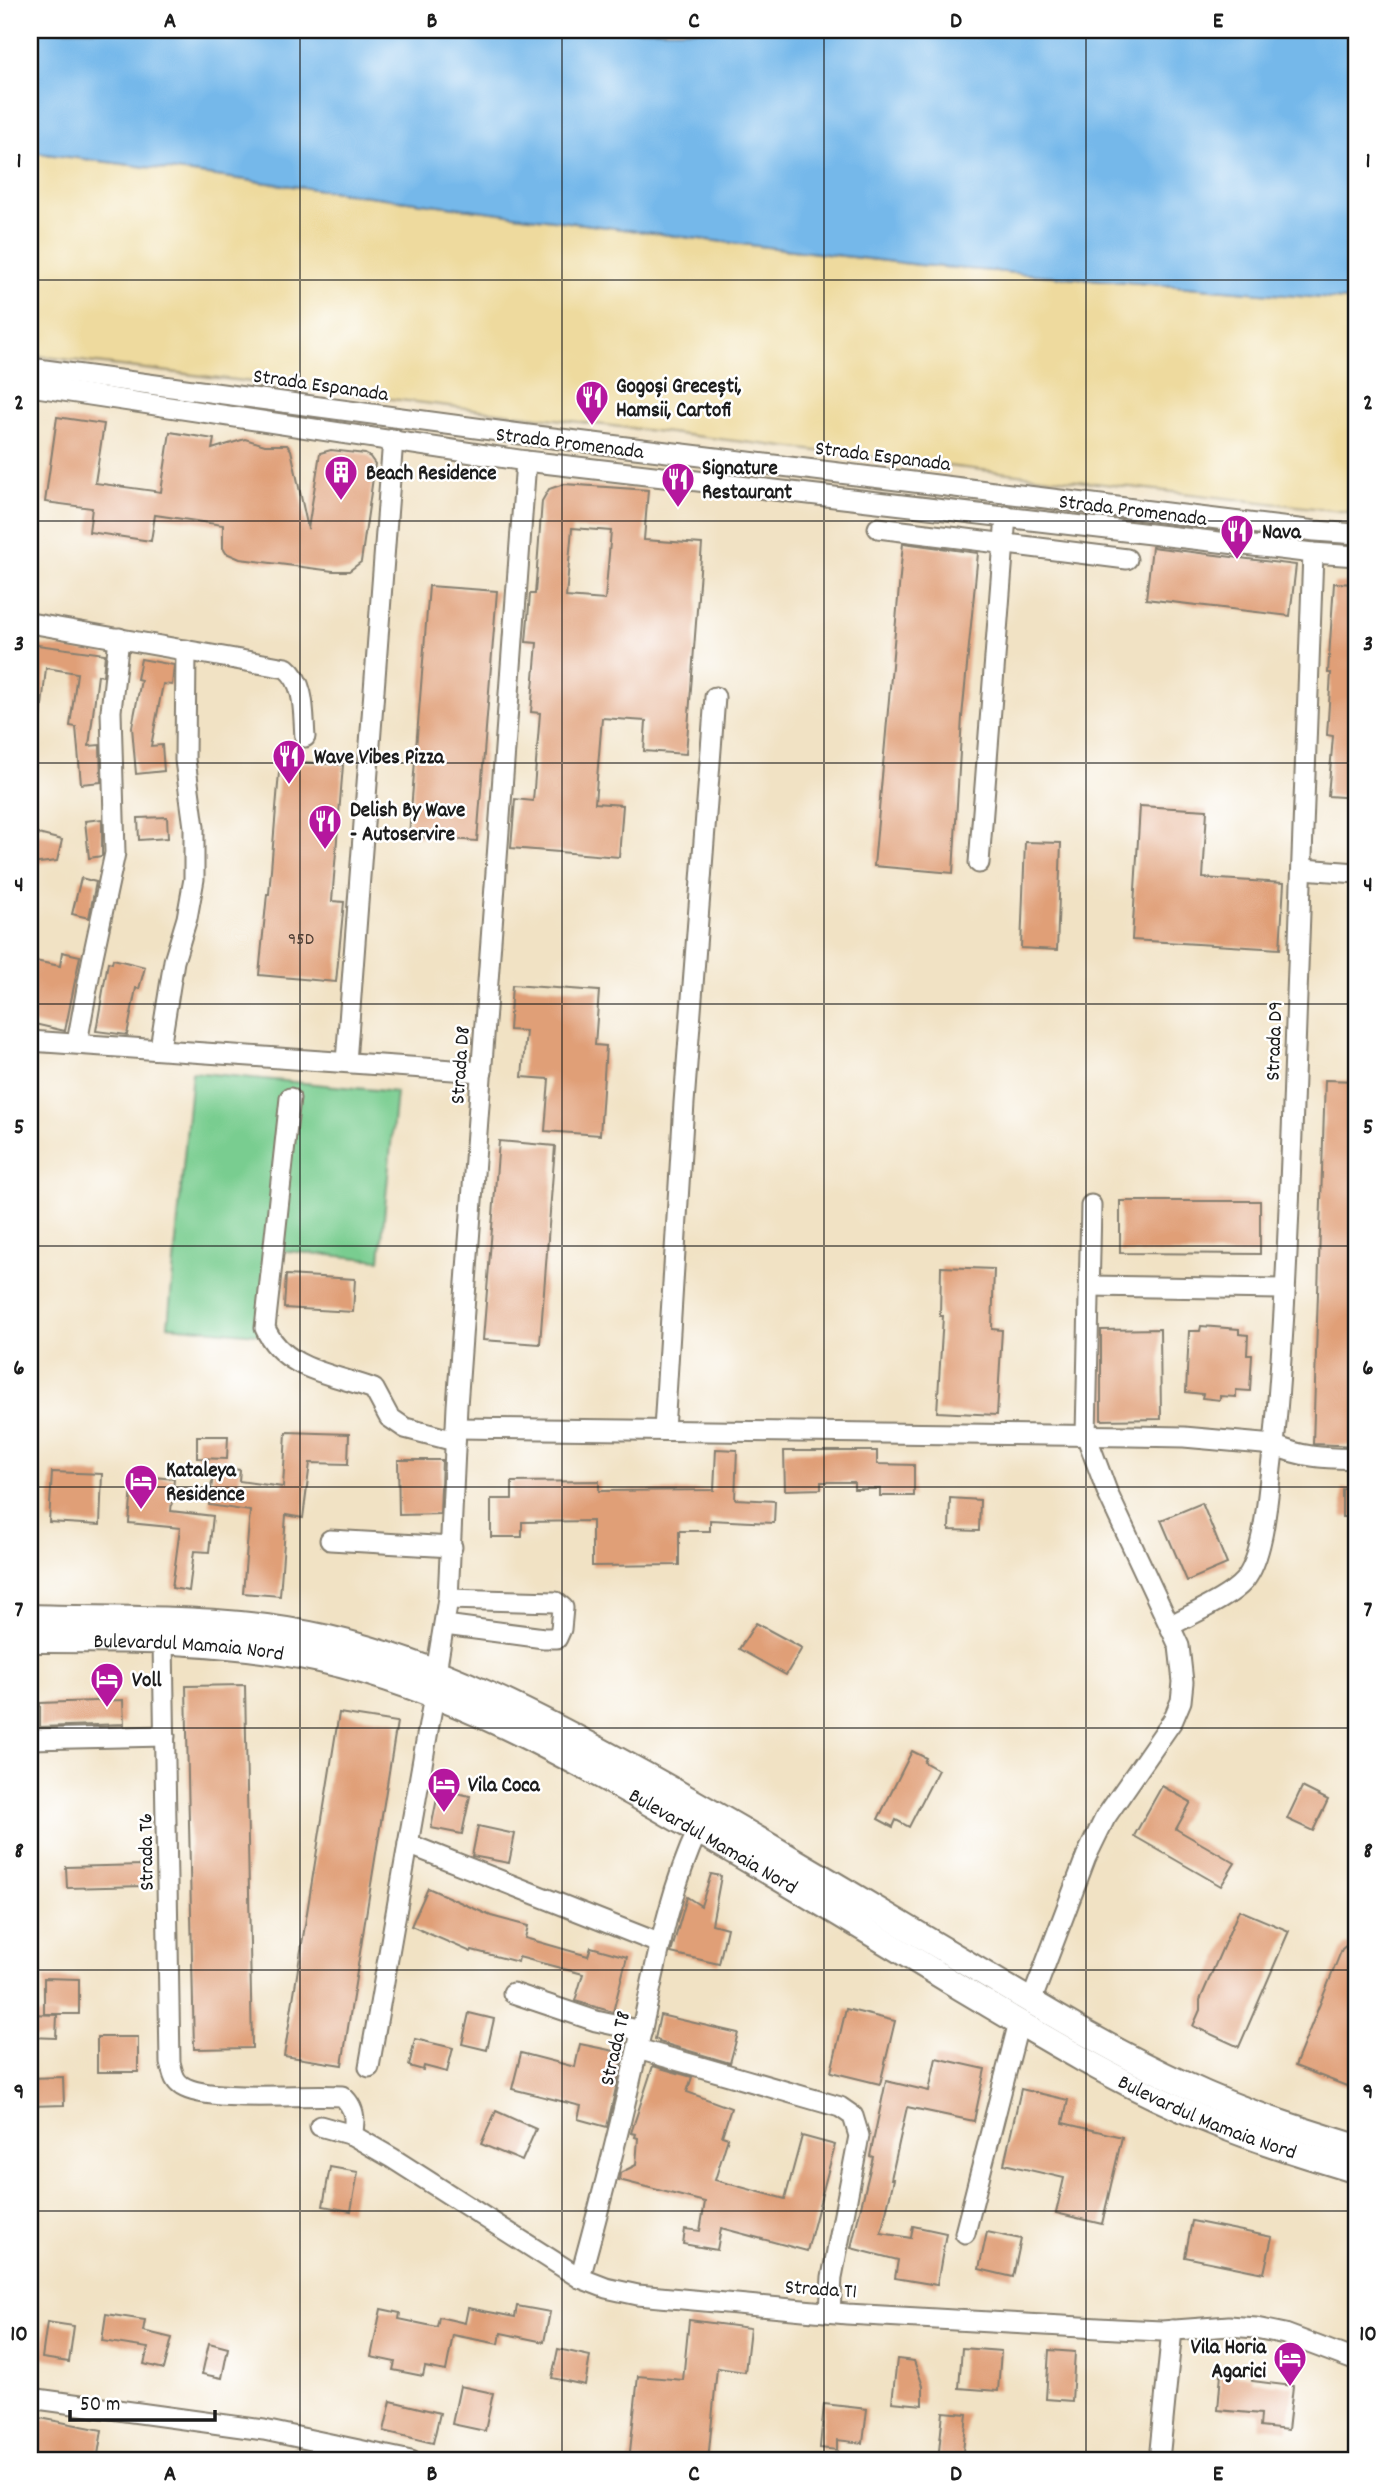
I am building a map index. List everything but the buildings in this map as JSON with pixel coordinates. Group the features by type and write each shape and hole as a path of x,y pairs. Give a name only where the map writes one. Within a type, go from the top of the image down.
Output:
{"main road":[{"name":"Bulevardul Mamaia Nord","path":"30,1616 223,1622 284,1629 362,1647 435,1684 473,1711 555,1751 1025,2012 1245,2110 1357,2147"},
{"name":"Bulevardul Mamaia Nord","path":"30,1640 233,1646 435,1684 517,1707 660,1783 1025,2012 1134,2086 1238,2132 1357,2171"}],"street":[{"name":"Strada Espanada","path":"30,368 542,437 1357,534"},
{"name":"Strada Promenada","path":"30,386 526,461 1357,556"},
{"path":"346,1062 393,439"},
{"name":"Strada D8","path":"369,2067 448,1600 455,1434 526,461"},
{"path":"979,863 1006,516"},
{"path":"878,528 1127,559"},
{"name":"Strada D9","path":"1170,1626 1223,1597 1244,1581 1258,1553 1274,1445 1286,1289 1313,553"},
{"path":"30,623 286,668 300,685 305,737"},
{"path":"77,1044 115,853 111,711 119,638"},
{"path":"159,1048 174,961 187,918 194,879 194,827 185,760 186,650"},
{"path":"664,1430 684,1103 715,697"},
{"path":"1303,869 1357,873"},
{"path":"30,1041 481,1072"},
{"path":"290,1098 265,1328 272,1343 283,1353 315,1371 374,1389 389,1417 405,1428 455,1434 664,1430 1184,1437 1274,1445 1310,1458 1357,1459"},
{"path":"965,2233 1025,2012 1086,1857 1105,1818 1173,1720 1181,1701 1183,1682 1179,1646 1108,1494 1086,1435 1091,1205"},
{"path":"1090,1286 1286,1289"},
{"path":"330,1540 452,1547"},
{"path":"445,1625 544,1638 557,1638 561,1629 563,1608 556,1602 448,1600"},
{"name":"Strada T6","path":"163,1642 170,2063 175,2080 184,2087 218,2095 342,2096 350,2102 356,2121 352,2135"},
{"path":"30,1739 165,1735"},
{"name":"Strada T8","path":"580,2278 611,2162 668,1912 686,1856 698,1830"},
{"path":"408,1844 661,1944"},
{"path":"513,1993 596,2021 640,2040 840,2107 853,2116 859,2136 832,2277 830,2312"},
{"name":"Strada T1","path":"320,2126 352,2135 580,2278 606,2288 638,2295 830,2312 1172,2330 1229,2326 1256,2328 1285,2334 1357,2361"},
{"path":"1160,2451 1172,2330"},
{"path":"30,2398 264,2430 411,2461"}],"green space":[{"path":"192,1072 396,1092 380,1260 277,1250 268,1335 168,1326"}],"sand":[{"path":"30,152 919,265 1357,301 1357,513 842,454 30,355"}],"water":[{"path":"30,30 1357,30 1357,301 919,265 30,152"}],"place":[{"name":"Gogoși Grecești, Hamsii, Cartofi","path":"592,427"},
{"name":"Beach Residence","path":"341,502"},
{"name":"Signature Restaurant","path":"678,509"},
{"name":"Nava","path":"1237,561"},
{"name":"Wave Vibes Pizza","path":"289,786"},
{"name":"Delish By Wave - Autoservire","path":"325,851"},
{"name":"Kataleya Residence","path":"141,1511"},
{"name":"Voll","path":"107,1709"},
{"name":"Vila Coca","path":"444,1814"},
{"name":"Vila Horia Agarici","path":"1290,2388"}]}
